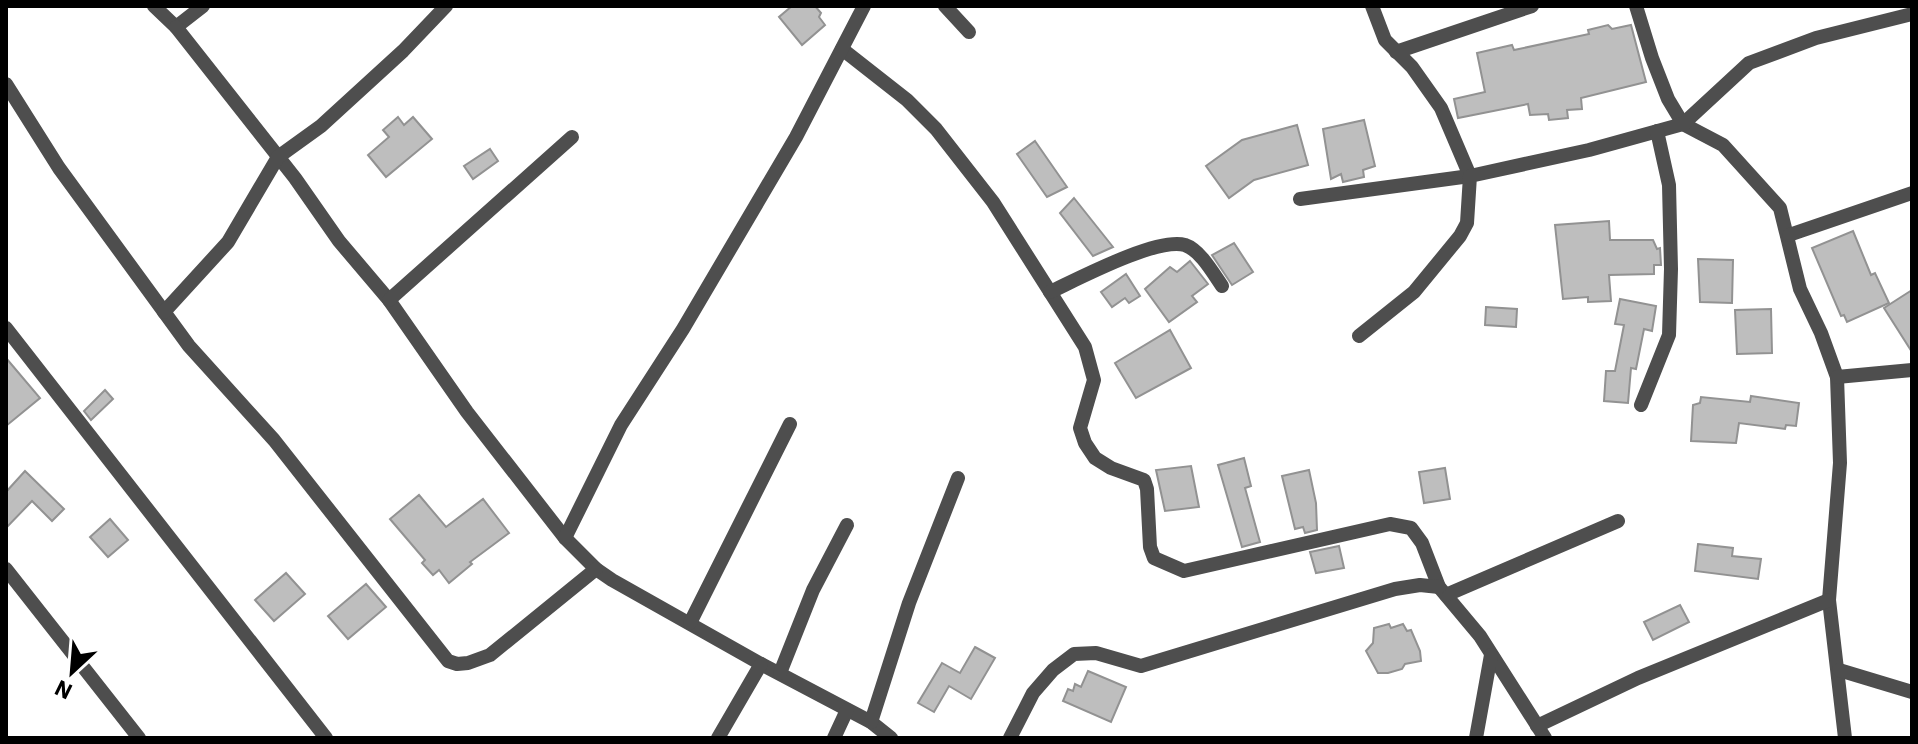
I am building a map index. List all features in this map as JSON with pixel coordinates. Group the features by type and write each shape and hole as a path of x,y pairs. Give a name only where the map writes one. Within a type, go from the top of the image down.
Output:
{"street":[{"path":"154,6 176,27 339,241 389,300 467,412 565,538 596,569 761,664 871,722 891,738"},
{"path":"176,27 203,6"},
{"path":"164,312 228,242 278,157 321,126 403,51 446,6"},
{"path":"945,6 969,32"},
{"path":"1359,336 1414,292 1460,236 1467,223 1470,176 1441,108 1412,67 1385,40 1372,6"},
{"path":"1396,52 1532,6"},
{"path":"1636,6 1668,99 1683,124 1723,145 1780,208 1800,289 1837,377 1840,463 1829,600 1839,670 1842,737"},
{"path":"565,538 621,425 683,329 796,137 842,49 857,10"},
{"path":"1300,199 1470,176 1589,150 1683,124 1749,63 1816,38 1912,14"},
{"path":"842,49 907,100 936,129 993,202 1085,347 1094,380 1080,428 1095,458 1111,468 1144,480 1150,547 1154,558 1184,571 1390,524 1411,528 1422,543 1442,591 1480,636 1541,732 1638,678 1829,600"},
{"path":"6,84 59,168 189,346 274,440 448,661 468,663 490,655 596,569"},
{"path":"1641,405 1669,335 1669,185 1657,131"},
{"path":"389,300 572,137"},
{"path":"1789,235 1912,193"},
{"path":"1050,292 1124,259 1171,244 1187,245 1208,265 1222,286"},
{"path":"6,328 326,738"},
{"path":"1837,377 1912,370"},
{"path":"690,623 790,424"},
{"path":"871,722 909,603 958,478"},
{"path":"1010,738 1033,693 1053,670 1074,654 1096,653 1141,666 1395,589 1420,585 1442,591 1618,521"},
{"path":"780,673 813,590 847,525"},
{"path":"6,569 139,738"},
{"path":"1476,738 1491,655"},
{"path":"718,738 761,664"},
{"path":"1839,670 1912,692"},
{"path":"834,738 847,710"}],"building":[{"path":"792,6 815,6 825,25 802,45 779,17"},
{"path":"1608,25 1612,29 1631,25 1646,82 1581,98 1582,109 1567,110 1568,118 1549,120 1548,114 1530,115 1528,104 1458,118 1454,99 1485,92 1477,53 1512,45 1514,50 1589,34 1588,30"},
{"path":"398,117 404,125 413,117 432,139 386,177 368,155 389,137 383,130"},
{"path":"1364,120 1375,166 1363,170 1364,177 1343,182 1341,174 1331,179 1323,129"},
{"path":"1297,125 1308,165 1254,180 1229,198 1206,166 1242,140"},
{"path":"1035,141 1067,187 1047,197 1017,154"},
{"path":"490,149 498,161 473,179 464,166"},
{"path":"1074,198 1113,247 1093,256 1060,213"},
{"path":"1609,221 1610,240 1653,240 1657,249 1660,248 1661,265 1654,265 1654,274 1609,275 1611,301 1588,302 1588,297 1563,299 1555,225"},
{"path":"1853,231 1871,275 1875,273 1889,303 1847,322 1844,315 1841,316 1812,248"},
{"path":"1234,243 1253,272 1232,285 1212,255"},
{"path":"1698,259 1733,260 1732,303 1700,302"},
{"path":"1190,261 1208,284 1192,296 1197,302 1169,322 1145,289 1170,267 1177,272"},
{"path":"1126,274 1140,296 1129,303 1125,298 1112,307 1101,292"},
{"path":"1912,290 1912,352 1884,308"},
{"path":"1620,299 1656,306 1652,331 1644,329 1636,369 1631,368 1628,403 1604,401 1606,371 1615,371 1624,325 1615,324"},
{"path":"1486,307 1517,309 1516,327 1485,325"},
{"path":"1771,309 1772,353 1737,354 1735,310"},
{"path":"1170,330 1191,368 1136,398 1115,363"},
{"path":"6,358 40,398 6,426"},
{"path":"105,390 113,399 91,420 84,411"},
{"path":"1751,396 1799,403 1796,426 1786,425 1785,429 1739,423 1736,443 1691,441 1693,405 1700,403 1701,397 1750,402"},
{"path":"1244,458 1251,486 1245,488 1260,542 1242,547 1218,465"},
{"path":"1191,466 1199,507 1165,511 1156,470"},
{"path":"1445,468 1450,499 1424,503 1419,472"},
{"path":"1309,470 1316,503 1317,530 1305,533 1303,527 1295,529 1282,476"},
{"path":"25,471 64,509 52,521 32,501 6,528 6,492"},
{"path":"419,495 446,527 483,499 509,533 470,562 472,564 449,583 439,570 433,575 422,563 425,560 390,519"},
{"path":"110,519 128,540 108,557 90,537"},
{"path":"1698,544 1733,548 1732,556 1761,559 1758,579 1695,571"},
{"path":"1339,546 1344,568 1316,573 1310,552"},
{"path":"286,573 305,594 274,621 255,600"},
{"path":"366,584 386,607 348,639 328,616"},
{"path":"1680,605 1689,622 1653,640 1644,622"},
{"path":"1389,624 1391,628 1403,624 1407,631 1411,630 1421,661 1405,664 1402,669 1388,673 1378,673 1366,651 1373,643 1374,628"},
{"path":"975,647 995,658 971,699 949,686 934,712 918,703 942,663 960,673"},
{"path":"1088,671 1126,687 1111,722 1063,701 1068,689 1073,691 1075,684 1081,687"}]}
